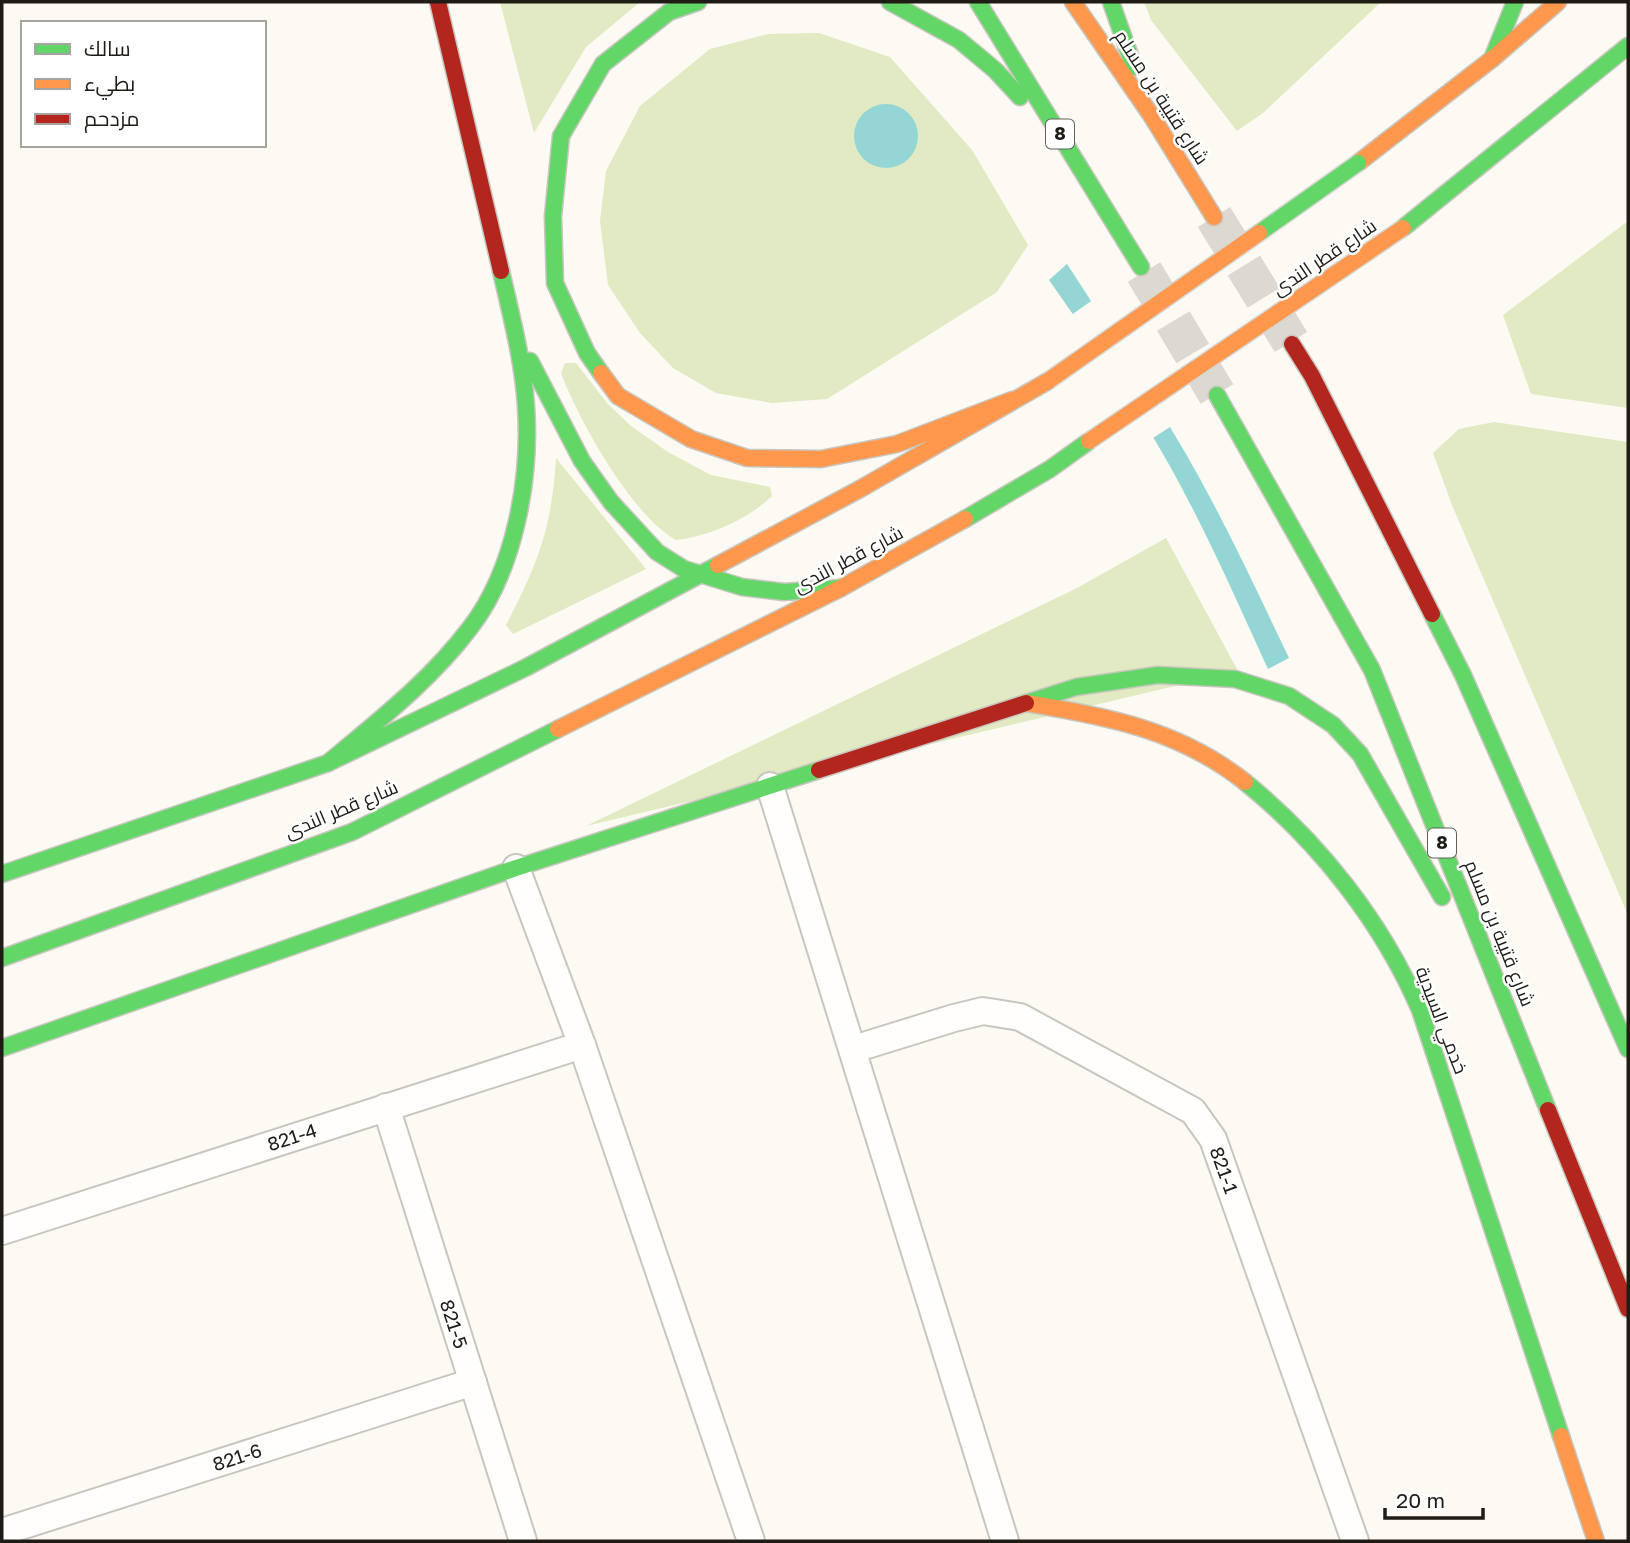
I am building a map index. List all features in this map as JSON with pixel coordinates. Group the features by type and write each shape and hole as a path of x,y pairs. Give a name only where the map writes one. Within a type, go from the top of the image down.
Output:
{"main road":[{"path":"328,763 429,676 460,644 489,601 506,558 524,466 527,408 513,324 438,2"},
{"path":"698,2 669,12 603,64 561,136 553,216 555,283 587,354 618,396 691,439 747,458 821,459 897,444 1012,400"},
{"path":"890,2 959,40 995,70 1072,152"},
{"name":"8","path":"978,2 1141,267"},
{"name":"شارع قتيبة بن مسلم","path":"1073,2 1151,115 1214,217"},
{"path":"1111,2 1151,115"},
{"path":"1492,59 1515,2"},
{"path":"2,874 328,763 525,668 860,489 1048,381 1358,163 1492,59 1558,2"},
{"name":"شارع قطر الندى","path":"2,958 352,832 841,588 935,537 1038,476 1403,228 1628,46"},
{"path":"513,324 564,430 582,461 611,502 657,552 684,569 742,587 784,592 841,588"},
{"path":"1292,344 1312,376 1463,675 1628,1049"},
{"name":"شارع قتيبة بن مسلم","path":"1217,395 1372,670 1628,1309"},
{"path":"2,1048 516,869 1026,703 1076,687 1158,675 1235,679 1289,696 1333,725 1360,754 1516,1028"},
{"name":"خدمي السيدية","path":"1026,703 1149,729 1190,746 1229,769 1267,802 1316,852 1363,911 1395,958 1420,1010 1597,1541"}],"street":[{"path":"771,786 1005,1541"},
{"path":"516,869 582,1045 751,1541"},
{"name":"821-1","path":"854,1049 983,1011 1020,1017 1194,1111 1213,1139 1354,1541"},
{"name":"821-4","path":"2,1231 582,1045"},
{"name":"821-5","path":"386,1107 523,1541"},
{"name":"821-6","path":"2,1532 473,1382"}],"green space":[{"path":"500,2 640,2 586,47 534,133"},
{"path":"1144,2 1381,2 1263,113 1237,131 1151,20"},
{"path":"819,33 890,57 972,150 1028,245 997,292 827,399 772,403 716,393 673,368 640,333 608,285 600,221 606,171 640,106 710,49 768,34"},
{"path":"1628,221 1628,408 1531,394 1503,315"},
{"path":"565,363 576,363 607,403 631,426 668,452 711,475 770,487 772,496 727,526 676,540 659,528 642,510 608,465 569,392 561,373"},
{"path":"1494,422 1628,442 1628,915 1452,505 1433,453 1459,429"},
{"path":"556,458 646,569 513,634 506,625 527,583 542,544 551,505"},
{"path":"1166,538 1238,671 586,826 1077,588"}],"water":[{"path":"886,104 898,106 909,113 916,124 916,148 909,159 898,166 886,168 874,166 863,159 856,148 854,136 856,124 863,113 874,106"},
{"path":"1067,264 1186,454 1227,529 1289,658 1268,669 1171,468 1112,372 1049,280"}],"pier":[{"path":"1094,299 1173,425 1150,440 1110,373 1070,316"}],"tunnel":[{"path":"1214,217 1291,342"},
{"path":"1144,272 1217,394"}],"traffic: fast":[{"path":"601,373 587,353 555,283 553,216 561,136 603,64 669,12 698,2"},
{"path":"890,2 959,40 995,70 1020,97"},
{"path":"978,2 1141,267"},
{"path":"1111,2 1134,67"},
{"path":"1492,59 1515,2"},
{"path":"1403,228 1628,46"},
{"path":"1259,233 1358,163"},
{"path":"328,763 403,700 438,666 486,605 509,551 522,493 527,434 522,372 501,271"},
{"path":"530,361 582,461 611,502 657,552 684,569 742,587 784,592 841,588"},
{"path":"1217,395 1372,670 1548,1110"},
{"path":"965,519 1050,469 1089,441"},
{"path":"2,874 328,763 525,668 718,565"},
{"path":"1432,614 1463,675 1628,1049"},
{"path":"1026,703 1076,687 1158,675 1235,679 1289,696 1333,725 1360,754 1442,897"},
{"path":"2,958 352,832 558,729"},
{"path":"2,1048 516,868 819,770"},
{"path":"1245,782 1272,805 1323,857 1367,915 1405,977 1420,1010 1561,1436"}],"traffic: slow":[{"path":"1073,2 1151,115 1214,217"},
{"path":"1358,163 1492,59 1558,2"},
{"path":"1089,441 1403,228"},
{"path":"1048,381 1259,233"},
{"path":"601,373 618,396 691,439 747,458 821,459 897,444 1012,400"},
{"path":"718,565 860,489 1048,381"},
{"path":"558,729 841,588 965,519"},
{"path":"1026,703 1141,728 1195,750 1245,782"},
{"path":"1561,1436 1596,1541"}],"traffic: jam":[{"path":"438,2 501,271"},
{"path":"1292,344 1312,376 1432,614"},
{"path":"819,770 1026,703"},
{"path":"1548,1110 1628,1309"}]}
